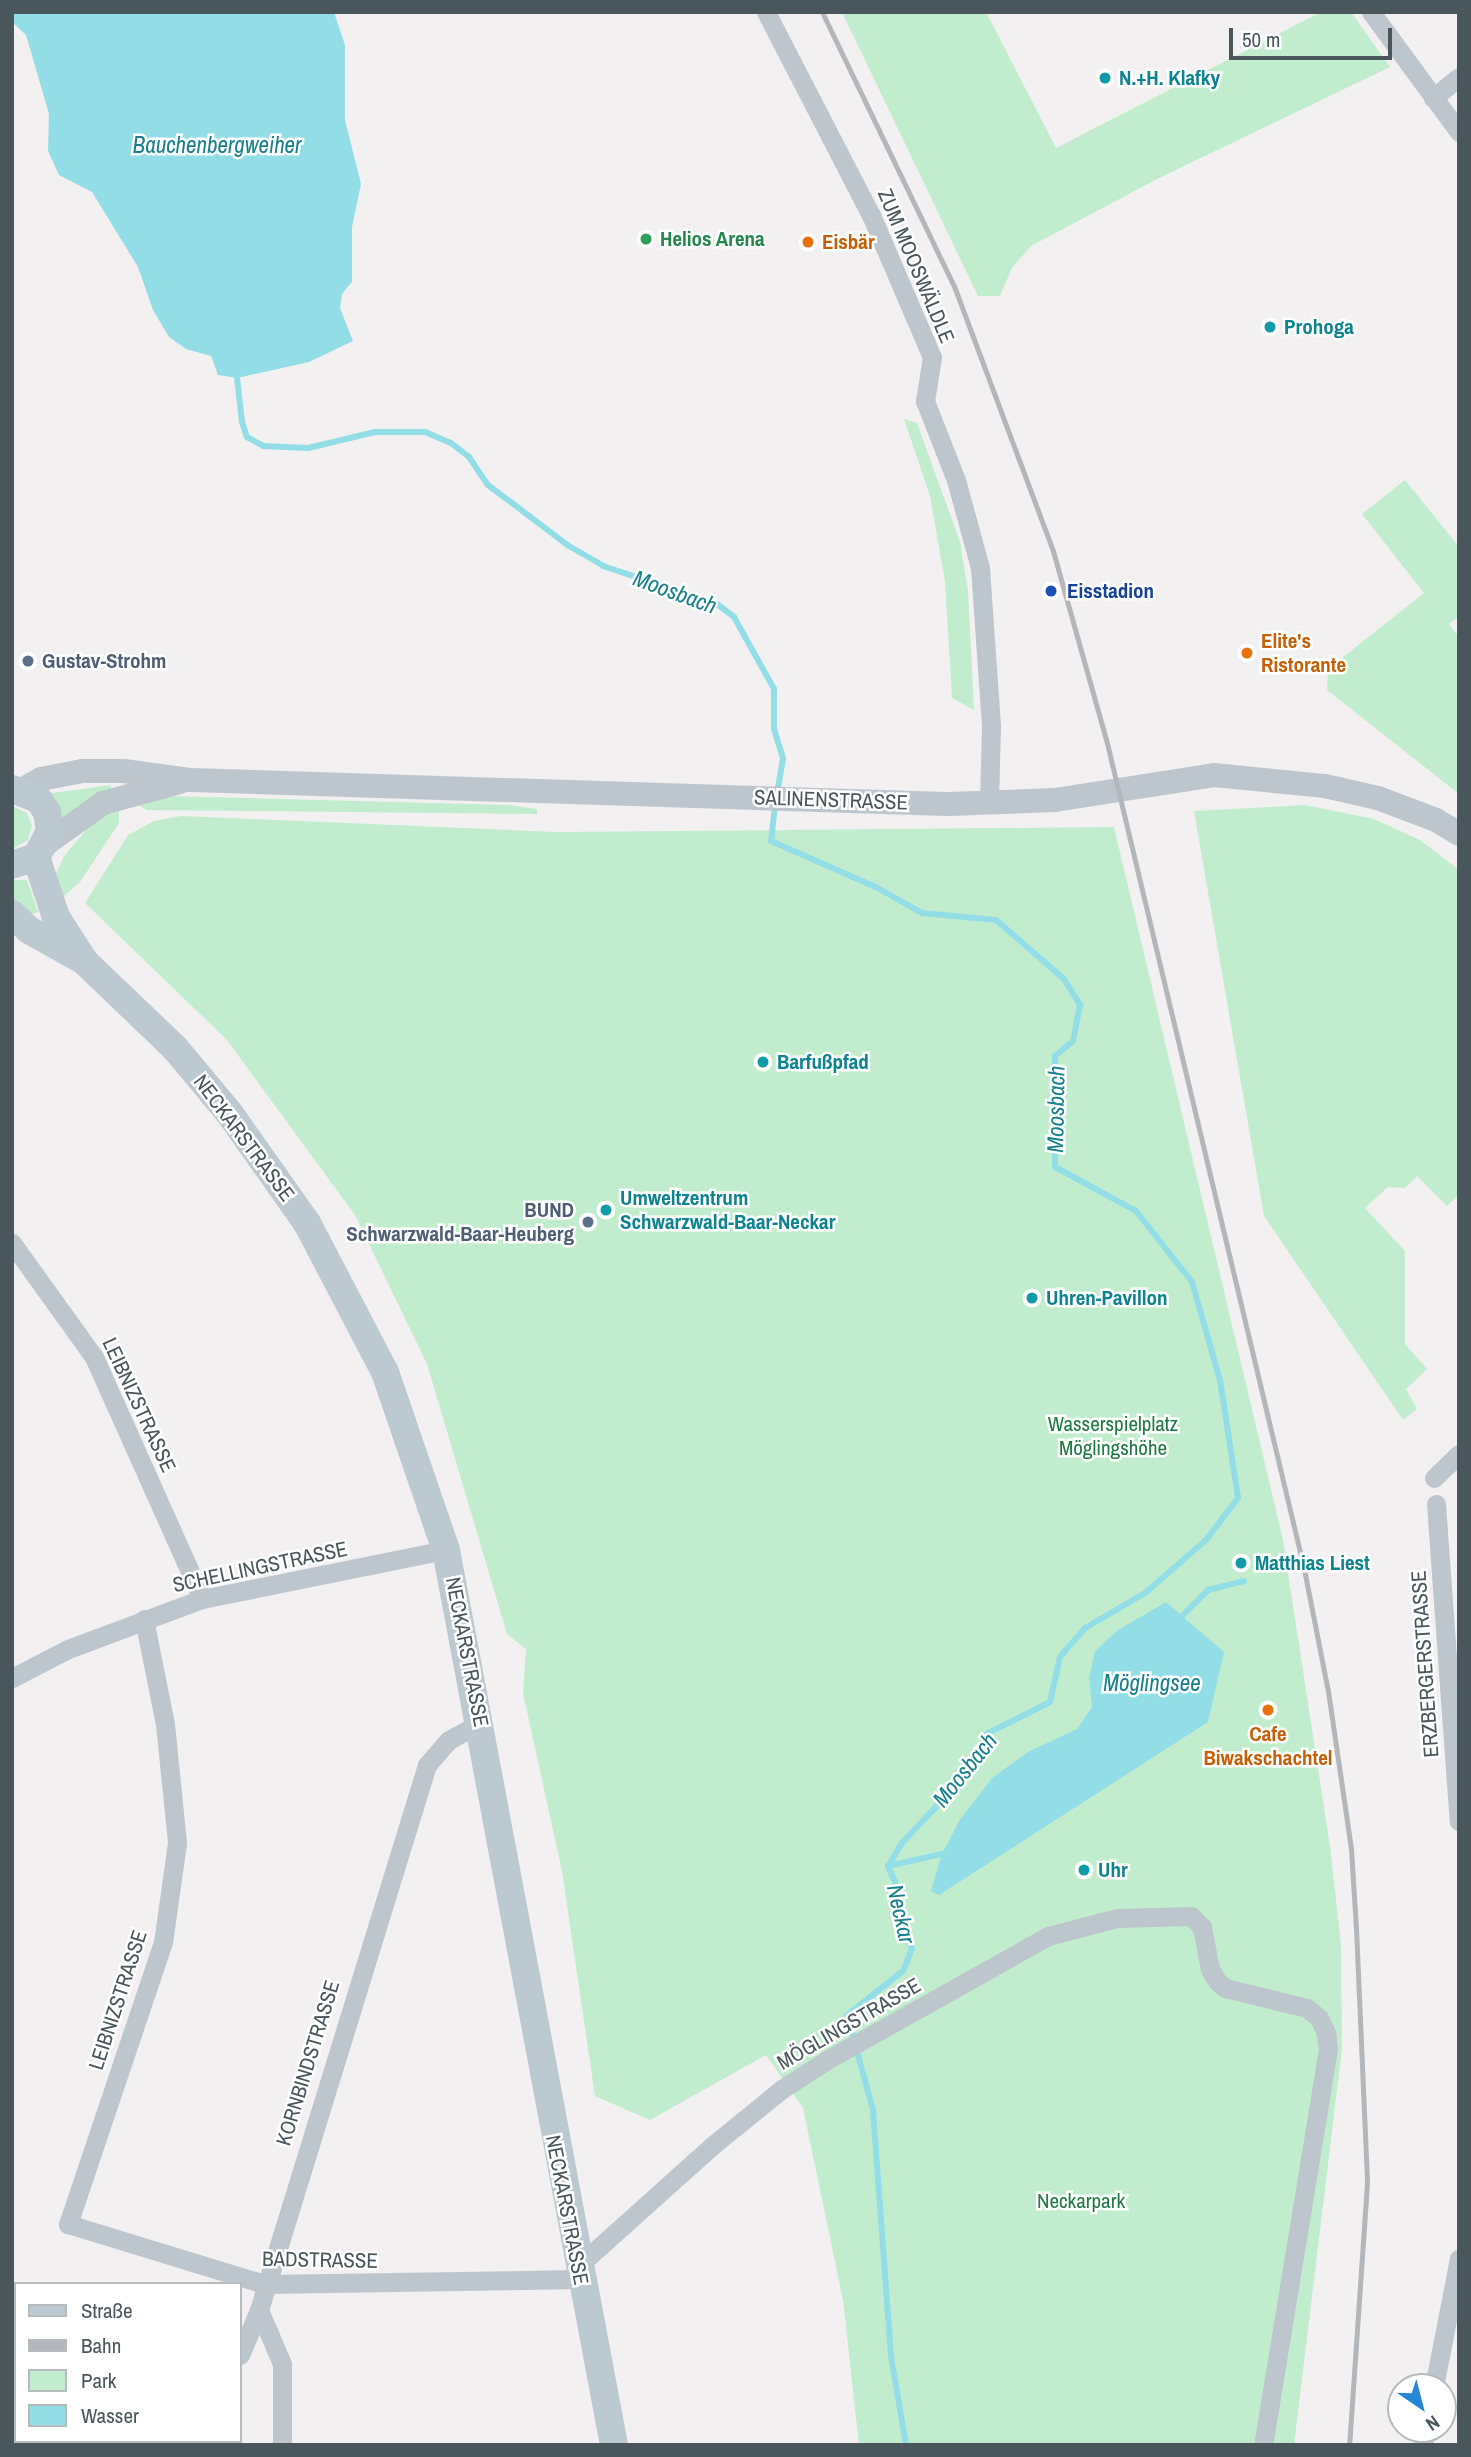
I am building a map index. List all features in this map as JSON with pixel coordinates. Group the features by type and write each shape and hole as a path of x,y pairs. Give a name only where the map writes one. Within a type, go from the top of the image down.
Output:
{"main road":[{"name":"NECKARSTRASSE","path":"17,790 38,799 47,812 32,855 56,917 84,961 175,1048 264,1158 307,1223 385,1372 446,1550 481,1722 579,2273 614,2445"},
{"name":"NECKARSTRASSE","path":"12,914 29,930 84,961"}],"street":[{"name":"ZUM MOOSWÄLDLE","path":"766,12 872,215 932,357 925,401 956,480 980,568 991,726 989,803"},
{"path":"1370,12 1459,132"},
{"path":"1433,98 1459,77"},
{"name":"SALINENSTRASSE","path":"17,790 41,779 82,771 170,774 191,780 989,803 1089,795 1214,775 1325,786 1378,798 1436,820 1459,834"},
{"name":"SALINENSTRASSE","path":"32,855 103,803 191,780"},
{"name":"LEIBNIZSTRASSE","path":"12,1243 94,1357 202,1598"},
{"path":"1434,1478 1459,1454"},
{"name":"ERZBERGERSTRASSE","path":"1436,1504 1459,1821"},
{"name":"SCHELLINGSTRASSE","path":"12,1678 68,1649 202,1598 446,1550"},
{"name":"LEIBNIZSTRASSE","path":"68,2224 163,1942 177,1843 165,1724 144,1619"},
{"name":"KORNBINDSTRASSE","path":"242,2350 259,2310 264,2284 427,1765 449,1740 481,1722"},
{"name":"MÖGLINGSTRASSE","path":"579,2273 723,2137 782,2089 875,2033 1048,1936 1116,1918 1191,1916 1202,1927 1210,1969 1225,1988 1307,2008 1319,2018 1326,2033 1328,2049 1263,2445"},
{"name":"BADSTRASSE","path":"68,2224 264,2284 579,2273"},
{"path":"1437,2373 1459,2258"},
{"path":"259,2310 282,2364 282,2445"}],"green space":[{"path":"842,12 986,12 1056,148 1321,12 1351,12 1390,67 1159,178 1031,246 1012,268 1000,296 978,296"},
{"path":"904,419 917,423 960,542 968,591 974,710 952,698 945,581 930,496"},
{"path":"1405,480 1459,547 1459,616 1449,624 1459,637 1459,794 1327,690 1328,669 1424,593 1362,514"},
{"path":"111,785 111,794 62,827 45,794"},
{"path":"167,796 508,805 537,809 537,814 147,810 133,802"},
{"path":"1305,805 1374,819 1420,840 1459,870 1459,1195 1447,1206 1417,1176 1405,1188 1388,1187 1365,1208 1405,1251 1405,1344 1427,1369 1406,1389 1417,1409 1403,1420 1264,1216 1194,811"},
{"path":"12,806 27,813 32,826 28,840 12,849"},
{"path":"119,807 119,823 80,882 56,903 55,876 64,856 93,822"},
{"path":"181,816 556,832 1114,827 1283,1540 1330,1846 1341,1944 1342,2049 1294,2445 859,2445 843,2300 803,2108 766,2055 650,2120 595,2096 562,1871 523,1693 526,1649 507,1634 427,1364 355,1215 227,1040 85,903 128,835 154,821"},
{"path":"12,880 27,880 38,912 30,915 12,906"}],"water":[{"name":"Bauchenbergweiher","path":"12,12 334,12 345,45 345,120 361,184 352,227 352,282 342,294 340,308 353,341 309,362 237,378 218,375 211,356 186,349 169,337 153,310 138,267 92,192 59,175 48,151 49,114 26,35 12,22"},
{"name":"Möglingsee","path":"1166,1602 1224,1652 1208,1722 939,1895 931,1891 941,1856 959,1821 992,1778 1028,1752 1077,1729 1092,1707 1089,1678 1095,1651 1118,1630"}],"waterway":[{"name":"Moosbach","path":"237,378 242,422 247,437 263,446 308,448 375,432 425,432 451,443 469,457 488,485 569,546 603,566 717,604 734,617 774,689 774,729 783,759 777,794"},
{"name":"Moosbach","path":"775,805 771,841 876,887 922,913 996,920 1064,979 1080,1005 1073,1041 1055,1056 1055,1167 1136,1211 1192,1282 1220,1380 1238,1498 1206,1540 1145,1593 1085,1628 1060,1657 1050,1702 988,1733 964,1777 902,1843 888,1866"},
{"name":"Neckar","path":"1179,1619 1208,1590 1244,1581"},
{"name":"Neckar","path":"906,2445 891,2356 873,2110 847,2015 903,1971 912,1949 897,1911 895,1882 888,1866 946,1853"}],"railway":[{"path":"822,12 954,286 1053,551 1106,739 1304,1569 1328,1691 1351,1849 1356,1928 1367,2183 1349,2445"}],"place":[{"name":"N.+H. Klafky","path":"1105,78"},
{"name":"Helios Arena","path":"646,239"},
{"name":"Eisbär","path":"808,242"},
{"name":"Prohoga","path":"1270,327"},
{"name":"Eisstadion","path":"1051,591"},
{"name":"Elite's Ristorante","path":"1247,653"},
{"name":"Gustav-Strohm","path":"28,661"},
{"name":"Barfußpfad","path":"763,1062"},
{"name":"Umweltzentrum Schwarzwald-Baar-Neckar","path":"606,1210"},
{"name":"BUND Schwarzwald-Baar-Heuberg","path":"588,1222"},
{"name":"Uhren-Pavillon","path":"1032,1298"},
{"name":"Matthias Liest","path":"1241,1563"},
{"name":"Cafe Biwakschachtel","path":"1268,1710"},
{"name":"Uhr","path":"1084,1870"}],"park label":[{"name":"Wasserspielplatz Möglingshöhe","path":"1113,1436"},
{"name":"Neckarpark","path":"1081,2201"}]}
